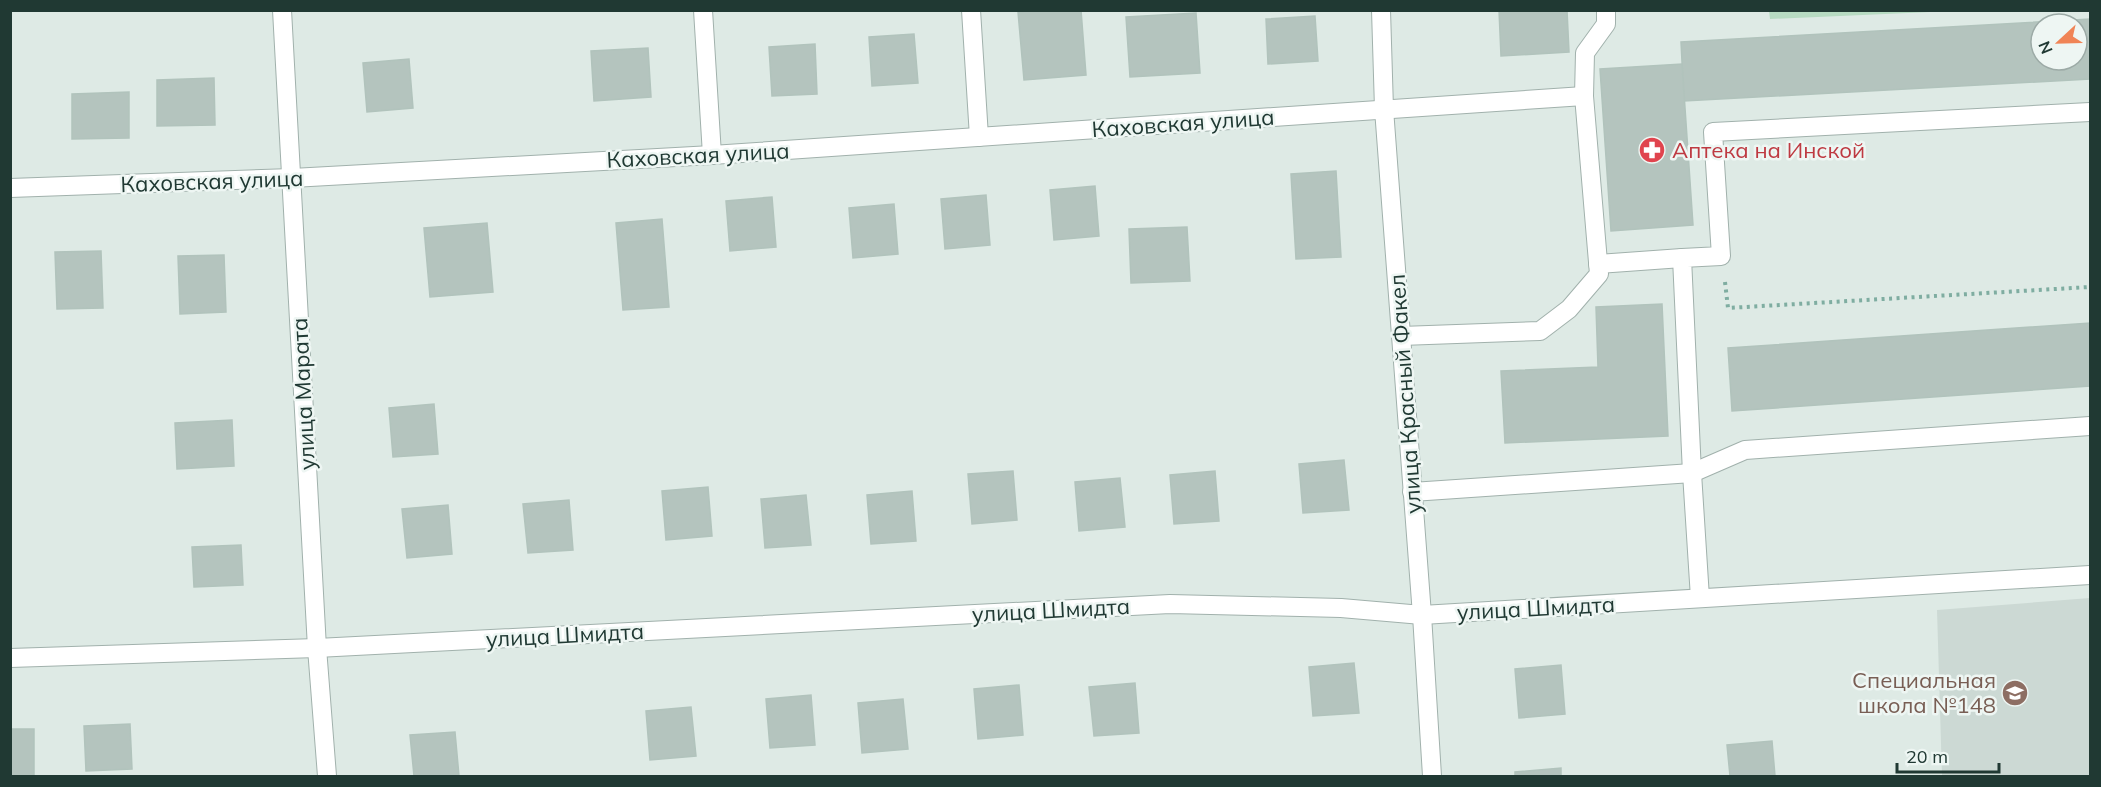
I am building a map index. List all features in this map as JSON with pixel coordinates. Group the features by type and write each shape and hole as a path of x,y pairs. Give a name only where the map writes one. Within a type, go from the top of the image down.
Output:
{"street":[{"name":"улица Марата","path":"282,10 317,648 327,777"},
{"path":"704,10 711,155"},
{"path":"971,10 979,137"},
{"name":"улица Красный Факел","path":"1381,10 1384,109 1432,777"},
{"path":"1401,336 1540,331 1569,309 1599,274 1584,96 1585,53 1606,24 1606,10"},
{"name":"Каховская улица","path":"10,188 292,178 711,155 1584,96"},
{"path":"1598,264 1721,256 1713,132 2091,112"},
{"path":"1682,258 1700,598"},
{"path":"1412,492 1692,473 1745,450 2091,426"},
{"name":"улица Шмидта","path":"10,658 317,648 1170,604 1341,608 1422,615 2091,575"}],"path":[{"path":"1721,256 1728,309 2091,286"}],"shaded area":[{"name":"Специальная школа №148","path":"2090,598 2090,776 1942,776 1937,610"}],"green space":[{"path":"1769,10 1953,11 1770,19"}],"building":[{"path":"1081,10 1086,75 1024,80 1018,12"},
{"path":"1499,10 1567,10 1569,52 1501,56"},
{"path":"1196,13 1200,73 1130,77 1126,17"},
{"path":"1315,16 1318,61 1268,64 1266,19"},
{"path":"2090,19 2090,79 1684,101 1681,42 2029,22 2029,72 2089,72"},
{"path":"914,34 918,83 872,86 869,37"},
{"path":"815,44 817,94 772,96 769,47"},
{"path":"648,48 651,97 594,101 591,51"},
{"path":"409,59 413,108 367,112 363,63"},
{"path":"1682,64 1693,225 1611,231 1600,69"},
{"path":"214,78 215,125 157,126 157,80"},
{"path":"129,92 129,138 72,139 72,94"},
{"path":"1336,171 1341,257 1296,259 1291,174"},
{"path":"1095,186 1099,236 1054,240 1050,190"},
{"path":"986,195 990,245 945,249 941,199"},
{"path":"772,197 776,247 730,251 726,201"},
{"path":"894,204 898,254 853,258 849,208"},
{"path":"662,219 669,307 623,310 616,223"},
{"path":"487,223 493,292 430,297 424,228"},
{"path":"1187,227 1190,281 1131,283 1129,229"},
{"path":"101,251 103,308 57,309 55,252"},
{"path":"224,255 226,312 180,314 178,256"},
{"path":"1662,304 1668,436 1505,443 1501,371 1598,367 1596,307"},
{"path":"2090,323 2090,386 1732,411 1728,348"},
{"path":"434,404 438,454 393,457 389,408"},
{"path":"232,420 234,466 177,469 175,423"},
{"path":"1344,460 1349,510 1303,513 1299,464"},
{"path":"1013,471 1017,520 972,524 968,474"},
{"path":"1215,471 1219,521 1174,524 1170,475"},
{"path":"1120,478 1125,527 1079,531 1075,482"},
{"path":"708,487 712,536 666,540 662,491"},
{"path":"912,491 916,541 871,544 867,495"},
{"path":"806,495 811,545 765,548 761,499"},
{"path":"569,500 573,550 528,553 523,504"},
{"path":"448,505 452,554 407,558 402,509"},
{"path":"241,545 243,585 194,587 192,547"},
{"path":"1354,663 1359,713 1313,716 1309,667"},
{"path":"1561,665 1565,714 1519,718 1515,669"},
{"path":"1135,683 1139,733 1094,736 1089,687"},
{"path":"1019,685 1023,735 978,739 974,689"},
{"path":"811,695 815,745 770,748 766,699"},
{"path":"903,699 908,749 862,753 858,703"},
{"path":"691,707 696,756 650,760 646,711"},
{"path":"130,724 132,769 86,771 84,726"},
{"path":"10,729 34,729 34,776 10,776"},
{"path":"455,732 459,776 414,776 410,735"},
{"path":"1772,741 1775,776 1730,776 1727,745"},
{"path":"1561,768 1561,776 1515,776 1515,772"}],"place":[{"name":"Аптека на Инской","path":"1652,150"},
{"name":"Специальная школа №148","path":"2015,693"}]}
